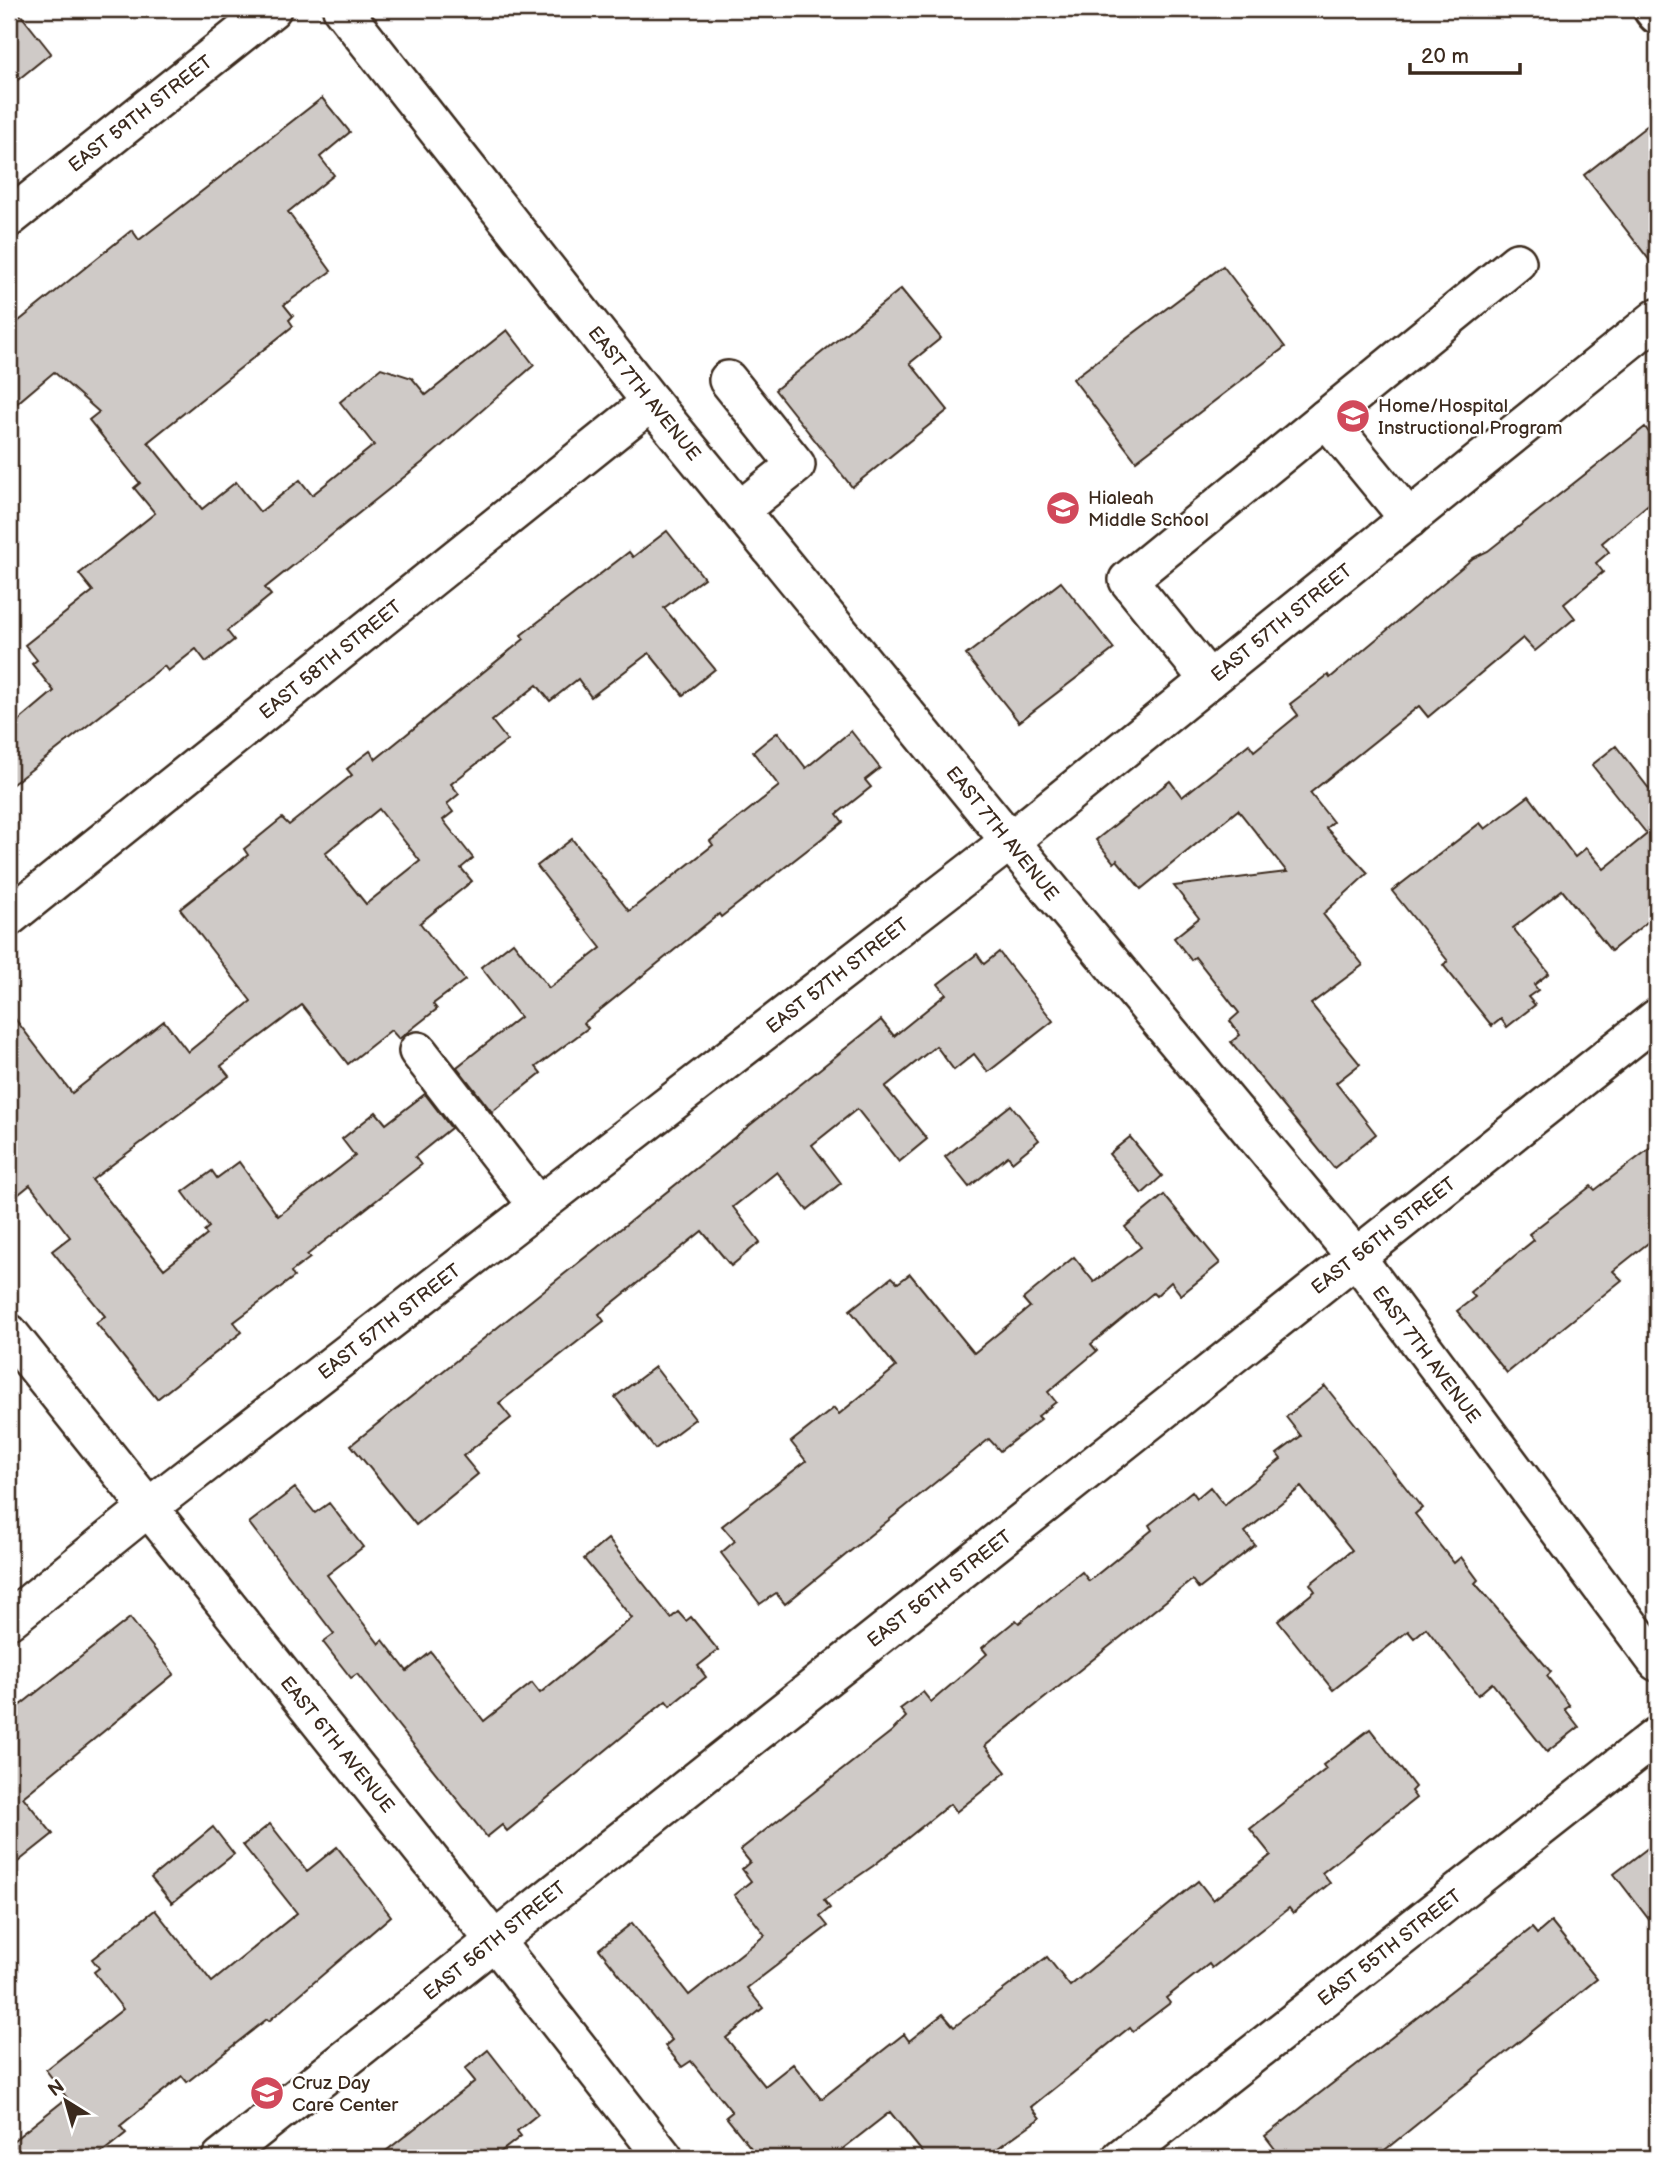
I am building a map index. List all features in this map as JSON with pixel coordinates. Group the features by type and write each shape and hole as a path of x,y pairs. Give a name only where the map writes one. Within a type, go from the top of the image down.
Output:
{"main road":[{"path":"1653,9 1657,14"}],"street":[{"name":"EAST 59TH STREET","path":"9,218 272,9"},
{"name":"EAST 7TH AVENUE","path":"342,9 651,402 1010,841 1356,1257 1657,1662"},
{"path":"1209,680 1128,580 1517,262"},
{"name":"EAST 57TH STREET","path":"9,1620 149,1507 1010,841 1657,318"},
{"path":"728,380 796,465 740,510"},
{"name":"EAST 58TH STREET","path":"9,917 651,402"},
{"path":"1326,418 1409,519"},
{"name":"EAST 56TH STREET","path":"221,2158 1657,1018"},
{"path":"418,1051 538,1206"},
{"name":"EAST 6TH AVENUE","path":"9,1332 494,1940 664,2158"},
{"name":"EAST 55TH STREET","path":"1121,2158 1657,1736"}],"building":[{"path":"9,9 16,9 51,53 9,87"},
{"path":"322,98 350,132 320,157 334,175 288,212 331,271 284,305 293,316 289,320 293,326 148,442 202,509 236,482 260,512 300,480 312,495 374,445 340,402 381,368 412,378 426,395 507,330 534,365 423,462 265,588 271,595 227,631 234,640 206,662 196,649 168,671 164,666 9,787 9,729 54,691 32,664 37,660 25,645 93,591 79,574 155,513 134,488 140,483 89,420 99,412 54,372 9,410 9,329 132,230 139,240"},
{"path":"1657,118 1657,270 1584,175"},
{"path":"1223,266 1285,347 1136,461 1073,379"},
{"path":"901,289 941,338 910,363 948,410 852,487 775,390"},
{"path":"1645,427 1657,444 1657,497 1602,543 1609,552 1596,563 1603,572 1564,604 1575,618 1535,651 1523,638 1428,717 1419,706 1310,793 1333,822 1326,828 1368,873 1323,914 1363,965 1311,1004 1360,1064 1336,1083 1376,1134 1334,1168 1231,1042 1240,1035 1230,1021 1239,1013 1195,957 1191,960 1174,938 1199,918 1174,886 1287,872 1238,810 1141,889 1117,860 1114,863 1096,840 1170,781 1182,797 1249,744 1254,751 1298,715 1290,704 1328,675 1330,678 1473,558 1488,551"},
{"path":"667,531 704,578 664,608 715,669 683,695 649,653 591,697 578,679 550,701 537,685 492,721 507,740 451,784 459,794 447,804 453,812 443,820 473,858 461,868 472,881 420,923 465,980 433,1004 437,1009 399,1039 391,1030 348,1064 302,1005 221,1066 229,1076 92,1180 164,1269 207,1235 204,1231 209,1227 183,1192 212,1171 217,1178 239,1162 278,1216 355,1156 342,1139 376,1112 386,1124 425,1094 451,1128 415,1157 421,1165 307,1255 310,1258 291,1272 294,1277 234,1322 242,1332 157,1399 96,1323 105,1316 52,1251 70,1237 30,1185 9,1202 9,1011 72,1093 164,1021 188,1052 251,1001 180,909 248,855 244,849 282,818 289,825 352,775 347,769 358,760 370,751 376,759 524,639 521,635 629,552 633,557","holes":["379,809 420,861 366,904 325,853"]},
{"path":"1061,582 1114,649 1019,722 966,655"},
{"path":"851,731 880,768 865,780 871,787 837,814 843,822 721,917 719,914 584,1023 588,1028 536,1067 541,1073 492,1112 457,1067 520,1017 481,967 513,942 549,988 601,948 537,866 572,839 629,911 713,845 710,841 779,786 753,752 765,742 778,732 806,768"},
{"path":"1616,746 1657,799 1657,914 1611,951 1562,890 1513,928 1549,973 1534,985 1538,990 1528,997 1535,1005 1507,1027 1501,1019 1492,1026 1443,965 1448,961 1392,891 1480,823 1485,829 1529,796 1575,857 1586,848 1604,869 1647,834 1592,765"},
{"path":"999,952 1053,1021 988,1072 974,1054 954,1070 936,1046 885,1087 927,1139 899,1162 857,1109 812,1145 841,1183 807,1210 777,1172 733,1207 760,1242 731,1266 702,1231 599,1314 604,1321 499,1403 511,1418 463,1456 478,1474 416,1525 351,1445 881,1020 894,1036 946,994 938,984 977,954 984,964"},
{"path":"1011,1105 1039,1140 1012,1162 1008,1156 969,1187 945,1157"},
{"path":"1130,1137 1162,1176 1142,1194 1109,1154"},
{"path":"1657,1143 1657,1236 1613,1271 1622,1280 1507,1373 1457,1311 1475,1297 1470,1292 1534,1240 1529,1234 1591,1186 1595,1190"},
{"path":"1164,1195 1220,1263 1181,1295 1171,1282 1156,1296 1153,1293 1091,1344 1097,1351 1048,1392 1056,1402 1038,1416 1041,1419 1000,1451 989,1439 785,1604 776,1593 760,1604 721,1553 735,1541 722,1526 806,1461 791,1442 834,1408 839,1414 896,1367 850,1310 892,1277 898,1283 910,1274 974,1353 1030,1307 1023,1299 1074,1257 1094,1282 1141,1247 1125,1227"},
{"path":"655,1367 695,1419 655,1449 615,1397"},
{"path":"1325,1386 1422,1508 1415,1514 1454,1563 1461,1557 1478,1580 1475,1583 1551,1672 1547,1676 1570,1706 1565,1709 1579,1727 1547,1752 1492,1683 1478,1695 1426,1628 1414,1638 1408,1631 1333,1690 1278,1621 1315,1591 1310,1584 1352,1550 1301,1487 1245,1532 1255,1545 1199,1589 1192,1580 985,1746 1006,1772 956,1812 950,1804 873,1866 824,1900 830,1908 820,1916 828,1926 747,1988 763,2008 726,2038 765,2086 793,2064 821,2099 904,2034 909,2041 943,2014 954,2027 1047,1957 1070,1986 1198,1881 1213,1900 1271,1855 1250,1829 1326,1769 1323,1765 1370,1729 1415,1787 1411,1791 1416,1798 1322,1873 1330,1883 1293,1913 1289,1908 1212,1968 1209,1964 1166,1998 1170,2003 1133,2031 1130,2027 1031,2107 1040,2118 984,2158 927,2158 890,2112 831,2158 759,2158 726,2117 732,2112 691,2061 682,2067 665,2046 672,2040 599,1949 632,1923 689,1995 765,1935 734,1895 751,1881 742,1869 750,1862 740,1850 892,1731 906,1717 900,1709 923,1692 931,1702 987,1654 982,1648 1016,1620 1019,1623 1082,1572 1089,1581 1152,1530 1149,1525 1192,1491 1197,1498 1210,1487 1224,1505 1281,1459 1277,1454 1301,1436 1286,1417"},
{"path":"295,1488 315,1513 329,1503 363,1547 327,1575 379,1644 383,1640 407,1671 431,1652 484,1721 532,1683 540,1693 632,1618 584,1559 608,1539 671,1618 678,1612 686,1621 691,1617 718,1650 698,1666 706,1677 670,1706 666,1701 507,1831 502,1825 487,1837 357,1674 351,1678 323,1642 334,1634 249,1523"},
{"path":"130,1618 174,1674 23,1797 53,1834 9,1869 9,1714"},
{"path":"270,1824 307,1871 337,1847 391,1916 269,2021 267,2019 187,2082 182,2076 120,2126 126,2133 95,2158 9,2158 9,2144 67,2098 46,2070 123,2009 94,1972 99,1968 92,1959 155,1910 212,1982 297,1913 243,1845"},
{"path":"213,1827 234,1854 172,1903 151,1878"},
{"path":"1657,1841 1657,1930 1614,1874"},
{"path":"1551,1922 1597,1979 1375,2158 1282,2158 1265,2136 1532,1928 1537,1934"},
{"path":"488,2050 538,2114 517,2131 521,2136 493,2158 377,2158 475,2081 465,2069"}],"place":[{"name":"Home/Hospital Instructional Program","path":"1353,416"},
{"name":"Hialeah Middle School","path":"1063,508"},
{"name":"Cruz Day Care Center","path":"267,2093"}]}
